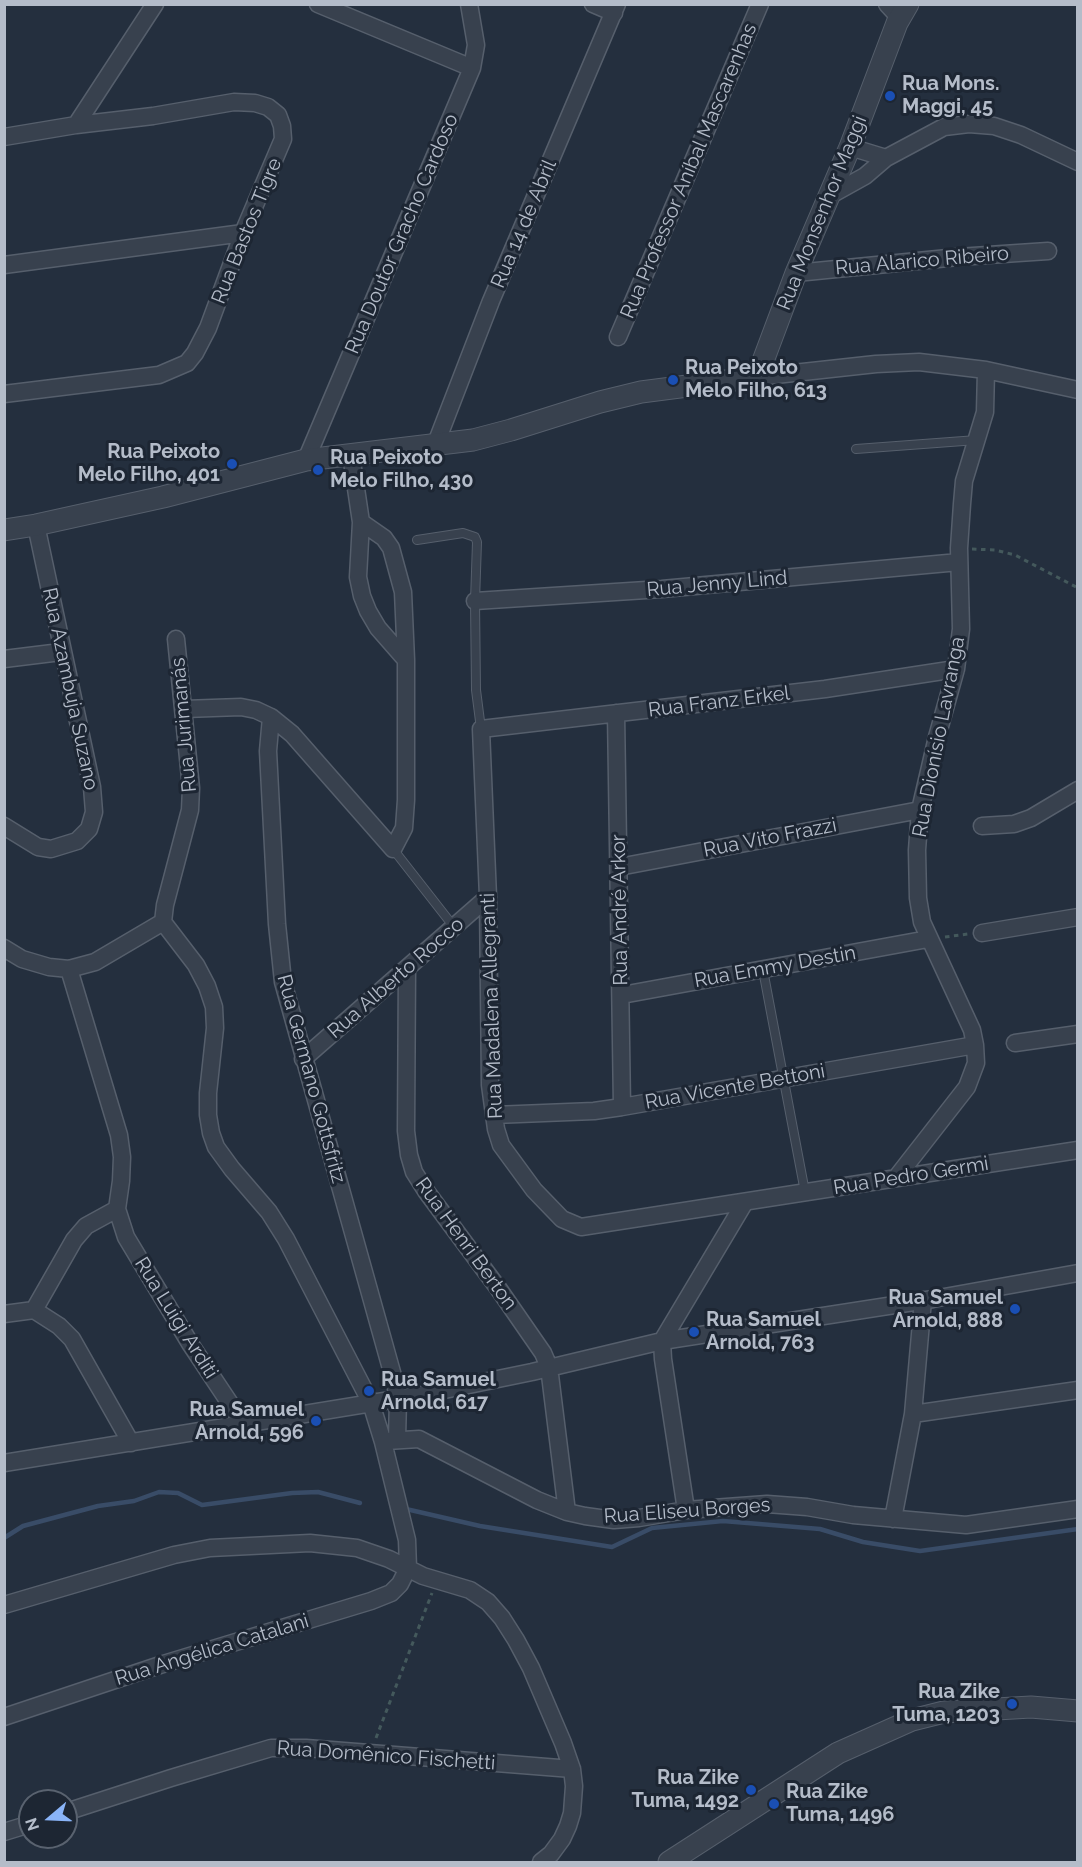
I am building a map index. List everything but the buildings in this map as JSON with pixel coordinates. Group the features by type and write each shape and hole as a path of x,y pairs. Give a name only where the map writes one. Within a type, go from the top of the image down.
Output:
{"street":[{"path":"76,125 155,4"},
{"path":"318,4 472,68"},
{"name":"Rua Doutor Gracho Cardoso","path":"306,460 472,68 476,45 469,4"},
{"path":"593,4 616,9"},
{"name":"Rua Professor Aníbal Mascarenhas","path":"618,337 760,4"},
{"name":"Rua 14 de Abril","path":"435,446 491,301 616,9"},
{"name":"Rua Monsenhor Maggi","path":"757,377 795,273 850,147 898,9"},
{"name":"Rua Bastos Tigre","path":"4,137 234,102 255,103 268,107 278,115 283,139 243,233 208,328 187,363 159,375 4,394"},
{"path":"829,196 865,176 886,158 944,127 969,124 994,126 1021,135 1077,162"},
{"path":"850,147 886,158"},
{"path":"4,265 243,233"},
{"name":"Rua Alarico Ribeiro","path":"795,273 927,259 1048,250"},
{"path":"4,530 163,497 306,460 473,440 641,392 876,364 918,362 986,370 1077,390"},
{"name":"Rua Dionísio Lavranga","path":"896,1178 967,1087 976,1063 972,1030 922,922 918,898 917,850 920,810 956,669 961,629 959,555 964,481 985,412 986,370"},
{"path":"351,455 361,522 358,577 362,596 378,628 406,660"},
{"path":"184,709 241,707 256,710 271,717 292,734 393,849 404,828 405,816 406,660 403,592 391,548 384,538 361,522"},
{"name":"Rua Azambuja Suzano","path":"4,826 38,847 51,849 77,841 89,829 94,812 92,787 61,652 36,525"},
{"name":"Rua Jenny Lind","path":"475,601 662,589 959,555"},
{"name":"Rua Jurimanás","path":"163,922 165,905 190,810 192,788 176,639"},
{"path":"4,659 61,652"},
{"name":"Rua Franz Erkel","path":"481,729 825,689 956,669"},
{"name":"Rua André Arkor","path":"616,713 622,1107"},
{"name":"Rua Germano Gottsfritz","path":"271,717 268,751 279,953 283,982 398,1398 390,1440"},
{"name":"Rua Madalena Allegranti","path":"481,729 488,897 489,1038 494,1115 501,1145 517,1169 562,1219 581,1227 745,1202"},
{"path":"982,826 1014,824 1031,818 1077,790"},
{"name":"Rua Vito Frazzi","path":"619,867 920,810"},
{"name":"Rua Alberto Rocco","path":"303,1059 488,897"},
{"path":"982,933 1077,917"},
{"path":"4,948 22,959 48,968 69,969 95,962 163,922 196,965 207,986 214,1007 215,1028 208,1092 211,1133 216,1147 269,1212 286,1239 390,1440 407,1540 408,1568"},
{"name":"Rua Emmy Destin","path":"622,995 928,939"},
{"name":"Rua Henri Berton","path":"407,968 406,1131 414,1172 505,1297 543,1353 549,1367"},
{"path":"33,1310 74,1240 86,1226 117,1209 121,1181 122,1157 119,1135 69,969"},
{"path":"1016,1043 1077,1034"},
{"name":"Rua Vicente Bettoni","path":"494,1115 594,1111 622,1107 975,1045"},
{"name":"Rua Pedro Germi","path":"745,1202 1077,1150"},
{"path":"686,1510 662,1341 745,1202"},
{"name":"Rua Luigi Arditi","path":"117,1209 126,1237 191,1345 243,1422"},
{"path":"4,1463 398,1398 662,1341 1077,1273"},
{"path":"893,1519 913,1414 923,1300"},
{"path":"4,1314 33,1310 59,1326 72,1339 131,1443"},
{"path":"549,1367 567,1512"},
{"path":"913,1414 1077,1390"},
{"name":"Rua Eliseu Borges","path":"390,1440 419,1439 537,1500 567,1512 614,1520 686,1510 767,1503 893,1519 966,1525 1077,1509"},
{"path":"4,1605 142,1563 210,1548 310,1543 340,1545 374,1553 437,1581 470,1590 488,1602 502,1618 531,1668 572,1769 574,1786 572,1813 568,1826 562,1839 541,1863"},
{"name":"Rua Angélica Catalani","path":"4,1717 149,1668 371,1601 391,1593 400,1584 408,1568"},
{"path":"669,1863 838,1753 912,1720 944,1712 1031,1707 1077,1711"},
{"name":"Rua Domênico Fischetti","path":"78,1808 213,1764 271,1748 306,1748 572,1769"}],"lane":[{"path":"856,449 977,440"},
{"path":"417,540 464,533 475,537 477,549 476,690 481,729"},
{"path":"393,849 454,927"},
{"path":"763,970 805,1192"}],"path":[{"path":"959,555 995,550 1015,555 1077,588"},
{"path":"928,939 982,933"},
{"path":"370,1753 437,1581"}],"waterway":[{"path":"4,1538 23,1526 98,1506 134,1501 159,1492 178,1493 202,1505 292,1493 318,1492 360,1503"},
{"path":"406,1509 480,1526 612,1547 652,1528 723,1521 820,1529 863,1542 920,1551 1078,1529"}],"place":[{"name":"Rua Mons. Maggi, 45","path":"890,96"},
{"name":"Rua Peixoto Melo Filho, 613","path":"673,380"},
{"name":"Rua Peixoto Melo Filho, 401","path":"232,464"},
{"name":"Rua Peixoto Melo Filho, 430","path":"318,470"},
{"name":"Rua Samuel Arnold, 888","path":"1015,1309"},
{"name":"Rua Samuel Arnold, 763","path":"694,1332"},
{"name":"Rua Samuel Arnold, 617","path":"369,1391"},
{"name":"Rua Samuel Arnold, 596","path":"316,1421"},
{"name":"Rua Zike Tuma, 1203","path":"1012,1704"},
{"name":"Rua Zike Tuma, 1492","path":"751,1790"},
{"name":"Rua Zike Tuma, 1496","path":"774,1804"}]}
